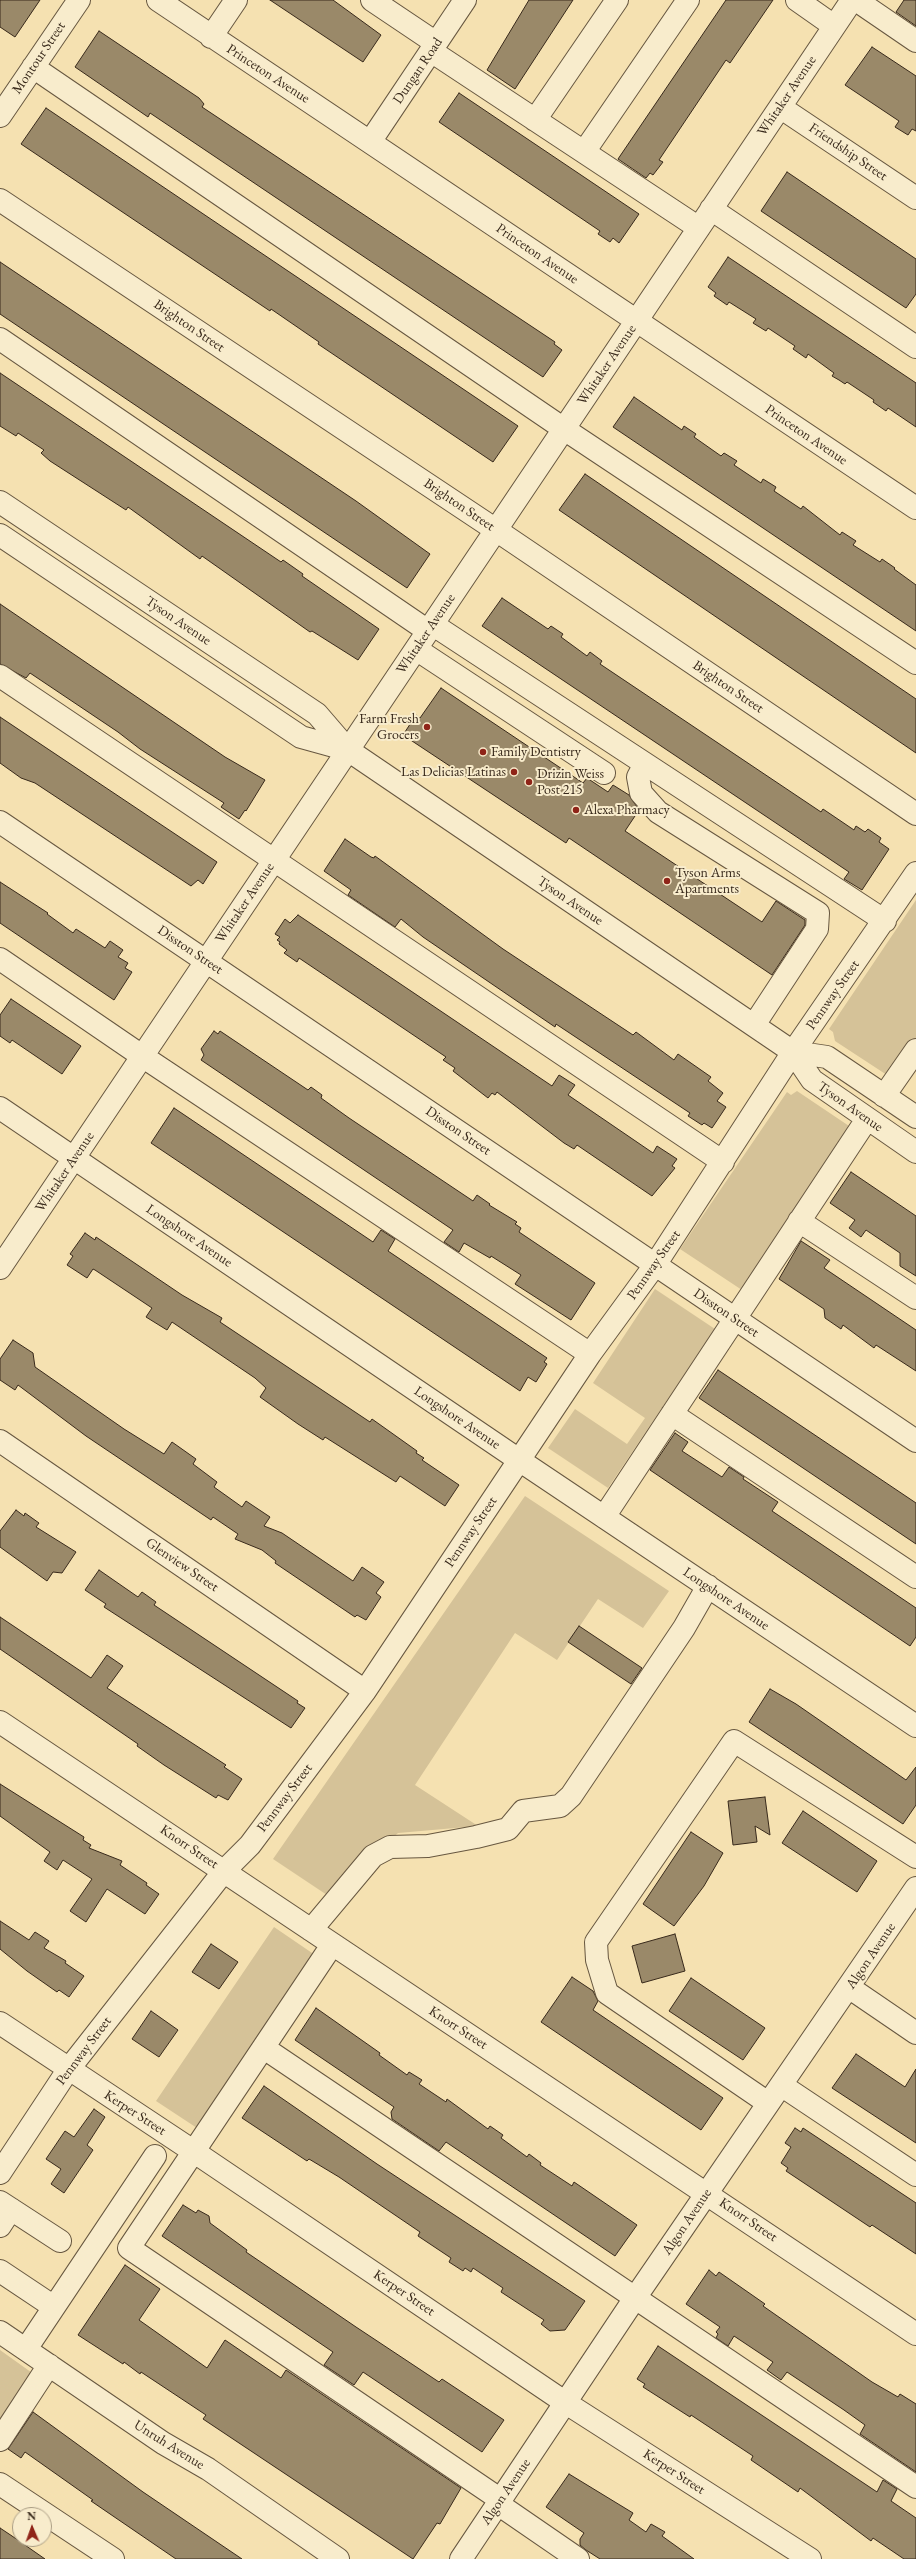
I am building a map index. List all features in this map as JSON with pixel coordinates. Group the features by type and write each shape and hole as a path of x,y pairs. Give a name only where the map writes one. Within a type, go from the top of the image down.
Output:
{"street":[{"name":"Montour Street","path":"0,116 79,0"},
{"name":"Princeton Avenue","path":"158,0 211,37 637,320 916,508"},
{"path":"211,37 236,0"},
{"path":"372,0 535,120 699,228"},
{"name":"Dungan Road","path":"370,142 465,0"},
{"path":"535,120 617,0"},
{"path":"584,152 688,0"},
{"path":"796,0 834,26"},
{"name":"Whitaker Avenue","path":"0,1268 852,0"},
{"path":"856,0 916,40"},
{"path":"33,67 564,429 916,663"},
{"name":"Friendship Street","path":"780,107 916,198"},
{"name":"Brighton Street","path":"0,200 496,530 916,814"},
{"path":"711,209 916,347"},
{"path":"0,339 430,628 645,764 885,921"},
{"name":"Tyson Avenue","path":"0,502 317,714 348,750 793,1052 812,1080 916,1152"},
{"name":"Tyson Avenue","path":"0,535 301,737 348,750"},
{"path":"69,582 84,559"},
{"path":"416,649 604,773"},
{"path":"0,676 723,1162"},
{"path":"645,764 638,777 641,793 658,812 818,913 817,928 754,1026"},
{"name":"Disston Street","path":"0,822 916,1441"},
{"name":"Pennway Street","path":"0,2173 68,2070 224,1871 250,1845 364,1691 590,1354 655,1265 793,1052 885,921 916,873"},
{"path":"0,959 142,1056 590,1354"},
{"path":"884,1096 916,1050"},
{"name":"Tyson Avenue","path":"793,1052 827,1056 916,1117"},
{"name":"Longshore Avenue","path":"0,1108 519,1460 916,1726"},
{"path":"604,1517 867,1119"},
{"path":"799,1221 916,1298"},
{"path":"672,1414 916,1577"},
{"name":"Glenview Street","path":"0,1440 364,1691"},
{"path":"311,1930 373,1856 390,1847 428,1846 476,1837 508,1829 524,1811 560,1806 571,1796 684,1628 708,1586"},
{"name":"Knorr Street","path":"0,1722 916,2334"},
{"path":"768,2103 608,1993 597,1960 596,1942 734,1740 916,1857"},
{"name":"Algon Avenue","path":"461,2559 566,2404 635,2298 768,2103 850,1988 916,1888"},
{"path":"129,2248 332,1945"},
{"path":"850,1988 916,2033"},
{"name":"Kerper Street","path":"0,2023 68,2070 194,2151 566,2404 810,2559"},
{"path":"264,2048 916,2487"},
{"path":"781,2085 916,2175"},
{"path":"26,2349 155,2156"},
{"path":"4,2212 60,2242"},
{"path":"104,2231 499,2502 578,2559"},
{"path":"0,2271 54,2307"},
{"name":"Unruh Avenue","path":"0,2332 163,2443 208,2469 338,2559"},
{"path":"0,2440 49,2365"},
{"path":"0,2484 113,2559"}],"shaded area":[{"path":"916,900 916,1038 890,1077 835,1041 833,1032 829,1029"},
{"path":"797,1091 855,1130 745,1292 680,1249 787,1092 791,1095"},
{"path":"655,1289 715,1329 608,1488 548,1448 575,1409 627,1444 645,1418 593,1383"},
{"path":"525,1496 669,1591 643,1628 598,1599 557,1660 515,1633 415,1785 478,1826 398,1833 327,1895 273,1859"},
{"path":"274,1927 315,1955 197,2128 156,2101"},
{"path":"0,2350 35,2375 0,2423"}],"building":[{"path":"0,0 40,0 15,37 0,27"},
{"path":"270,0 333,0 381,35 363,62"},
{"path":"529,0 573,0 515,89 487,70"},
{"path":"726,0 773,0 730,63 726,60 659,160 663,162 653,175 650,173 646,178 618,159"},
{"path":"904,0 916,0 916,26 896,12"},
{"path":"99,31 199,98 204,104 202,107 555,342 554,344 562,350 543,377 150,113 148,117 75,67"},
{"path":"872,47 916,76 916,131 912,129 908,135 895,127 899,121 845,85"},
{"path":"459,93 639,214 619,243 613,238 610,242 598,234 600,231 439,122"},
{"path":"46,108 518,426 493,462 318,344 319,342 271,309 270,311 21,144"},
{"path":"787,172 916,259 916,294 906,308 761,211"},
{"path":"728,257 916,383 916,427 888,408 886,411 873,402 874,400 847,382 845,384 832,376 834,373 808,354 806,358 793,349 795,346 768,328 766,331 753,323 756,319 729,302 727,305 714,296 716,293 708,287"},
{"path":"0,262 356,501 430,554 407,588 0,314"},
{"path":"0,373 281,562 283,560 303,574 302,576 379,629 358,660 312,631 310,632 202,556 200,559 128,507 126,510 50,461 41,453 44,450 18,433 16,436 0,426"},
{"path":"634,397 682,430 684,426 696,434 694,437 721,456 724,453 737,461 734,465 761,483 763,479 776,487 774,491 801,509 803,506 840,535 842,532 856,541 853,545 880,562 882,559 916,585 916,631 613,427"},
{"path":"585,474 916,699 916,753 559,510"},
{"path":"502,598 548,629 551,626 563,634 561,637 587,656 590,652 602,661 600,664 821,812 823,809 854,830 856,826 865,832 868,829 881,838 879,842 889,849 862,890 844,879 849,872 482,626"},
{"path":"0,604 225,757 265,780 246,811 245,810 239,819 221,807 224,803 140,749 118,732 30,673 26,678 0,664"},
{"path":"441,688 583,783 587,778 608,792 613,785 629,795 639,810 625,831 762,922 776,901 805,920 805,925 772,975 569,838 566,843 403,735 416,715 420,718"},
{"path":"0,717 217,862 203,884 198,880 191,886 35,783 21,778 0,763"},
{"path":"345,839 371,857 374,858 375,856 503,949 633,1035 636,1032 674,1060 678,1054 711,1077 708,1081 723,1093 717,1101 726,1107 712,1128 704,1123 702,1125 688,1116 690,1113 556,1024 555,1027 423,937 401,919 395,927 348,895 351,890 324,871"},
{"path":"0,882 48,913 47,914 73,933 76,929 105,948 110,941 123,950 118,957 128,963 125,968 132,972 114,1000 0,923"},
{"path":"298,915 552,1086 559,1075 575,1085 568,1095 653,1153 657,1146 677,1159 672,1166 675,1168 652,1196 577,1145 574,1149 564,1143 497,1092 495,1095 492,1093 488,1098 453,1071 455,1068 443,1060 446,1057 299,958 297,962 284,953 287,950 279,944 280,942 277,940 280,937 275,934 285,919 290,923"},
{"path":"11,999 81,1046 62,1074 12,1040 10,1043 0,1036 0,1015"},
{"path":"214,1031 218,1034 220,1031 308,1090 311,1087 322,1095 321,1098 349,1118 473,1201 477,1195 490,1204 489,1205 517,1222 515,1224 521,1228 519,1232 595,1283 571,1320 515,1284 521,1275 491,1256 490,1258 464,1243 459,1252 444,1242 453,1230 201,1060 204,1055 201,1049"},
{"path":"174,1108 373,1242 381,1230 395,1239 388,1251 547,1358 544,1362 547,1364 536,1382 528,1377 520,1391 151,1143"},
{"path":"851,1172 916,1216 916,1276 900,1266 900,1253 866,1230 861,1237 849,1228 855,1220 830,1203"},
{"path":"85,1233 95,1240 96,1237 182,1295 222,1318 220,1322 370,1422 372,1419 417,1451 416,1453 424,1458 422,1460 459,1485 445,1506 400,1476 396,1482 325,1437 323,1440 298,1424 260,1397 266,1388 255,1378 172,1322 167,1330 146,1317 152,1308 95,1270 93,1269 87,1278 67,1265 73,1256 70,1254"},
{"path":"801,1241 830,1260 824,1268 916,1330 916,1371 876,1345 874,1348 843,1325 841,1329 825,1318 824,1309 779,1279"},
{"path":"13,1340 33,1353 35,1367 124,1429 164,1454 172,1442 196,1459 193,1464 217,1482 214,1487 242,1507 246,1501 270,1517 264,1526 282,1533 353,1581 362,1567 384,1582 376,1593 381,1597 366,1620 357,1615 355,1617 275,1563 276,1561 262,1550 235,1539 238,1534 213,1517 211,1520 86,1436 18,1385 15,1390 0,1380 0,1359"},
{"path":"718,1370 916,1503 916,1544 699,1398"},
{"path":"675,1433 688,1442 682,1451 722,1477 729,1467 744,1477 743,1479 778,1502 772,1511 916,1608 916,1637 910,1646 650,1470"},
{"path":"16,1510 24,1516 25,1513 39,1523 36,1527 76,1552 62,1573 53,1572 47,1581 0,1547 0,1531"},
{"path":"99,1570 138,1597 142,1592 156,1602 154,1605 298,1701 297,1703 305,1708 291,1728 104,1607 106,1604 85,1590"},
{"path":"0,1617 91,1678 107,1655 123,1666 107,1688 226,1765 224,1767 242,1779 228,1800 218,1795 216,1798 164,1765 137,1746 138,1744 0,1649"},
{"path":"579,1626 642,1668 631,1684 568,1642"},
{"path":"770,1689 796,1704 906,1780 916,1767 916,1805 903,1824 749,1722"},
{"path":"0,1784 84,1837 83,1840 91,1845 89,1848 122,1861 120,1865 147,1883 146,1885 159,1894 145,1914 107,1889 86,1922 70,1911 92,1879 63,1860 57,1870 44,1861 50,1852 0,1816"},
{"path":"765,1797 770,1835 755,1826 757,1842 733,1845 728,1801"},
{"path":"803,1811 877,1861 857,1892 782,1843"},
{"path":"691,1832 723,1853 704,1886 674,1926 643,1904"},
{"path":"0,1921 29,1940 35,1932 49,1941 44,1948 66,1961 65,1963 84,1976 69,1997 59,1990 57,1992 27,1971 0,1949"},
{"path":"675,1934 685,1971 642,1983 632,1946"},
{"path":"211,1944 238,1962 219,1989 192,1972"},
{"path":"572,1977 593,1991 598,2001 593,2010 723,2098 701,2130 541,2022"},
{"path":"691,1978 765,2028 743,2060 669,2011"},
{"path":"316,2008 380,2053 379,2055 407,2075 409,2072 422,2080 419,2084 446,2102 447,2099 488,2129 490,2126 503,2135 501,2138 527,2157 529,2154 541,2163 540,2165 572,2186 574,2182 637,2225 615,2256 446,2142 439,2151 392,2119 391,2112 394,2107 295,2040"},
{"path":"151,2011 178,2030 159,2057 132,2039"},
{"path":"856,2054 905,2087 916,2069 916,2143 832,2088"},
{"path":"264,2086 377,2164 585,2301 565,2330 550,2331 541,2324 544,2320 501,2292 503,2288 473,2268 471,2272 465,2268 463,2271 449,2262 451,2258 418,2236 420,2232 339,2177 309,2159 307,2161 242,2118"},
{"path":"94,2109 105,2117 87,2145 93,2150 64,2193 51,2184 61,2169 46,2159 65,2131 74,2137"},
{"path":"795,2128 801,2132 803,2128 916,2203 916,2254 872,2225 870,2227 786,2171 788,2168 781,2163 791,2147 785,2143"},
{"path":"183,2205 196,2213 198,2210 209,2216 210,2223 247,2250 246,2252 439,2382 442,2379 504,2420 482,2452 363,2372 354,2385 324,2365 333,2352 162,2236"},
{"path":"125,2265 160,2289 139,2320 207,2368 225,2340 281,2378 286,2370 461,2488 440,2524 437,2523 413,2559 203,2419 206,2415 141,2372 140,2374 124,2362 123,2364 78,2335"},
{"path":"709,2270 716,2276 719,2272 765,2304 763,2306 872,2382 898,2397 900,2394 916,2404 916,2472 860,2434 865,2425 844,2410 787,2372 781,2380 767,2370 773,2362 734,2336 728,2346 716,2338 718,2334 716,2332 720,2327 686,2304"},
{"path":"658,2346 877,2492 883,2480 897,2489 891,2501 916,2518 916,2559 904,2559 873,2538 871,2541 800,2488 798,2492 751,2460 753,2456 691,2415 690,2417 643,2387 645,2384 637,2379"},
{"path":"33,2412 143,2492 242,2559 176,2559 91,2501 93,2500 25,2452 21,2458 8,2449"},
{"path":"569,2474 633,2513 629,2520 646,2532 651,2524 665,2532 662,2536 694,2559 600,2559 586,2550 580,2545 580,2539 584,2533 546,2507"},
{"path":"0,2528 12,2536 12,2547 28,2547 45,2559 0,2559"}],"place":[{"name":"Farm Fresh Grocers","path":"427,727"},
{"name":"Family Dentistry","path":"483,752"},
{"name":"Las Delicias Latinas","path":"514,772"},
{"name":"Drizin Weiss Post 215","path":"529,782"},
{"name":"Alexa Pharmacy","path":"576,810"},
{"name":"Tyson Arms Apartments","path":"667,881"}]}
